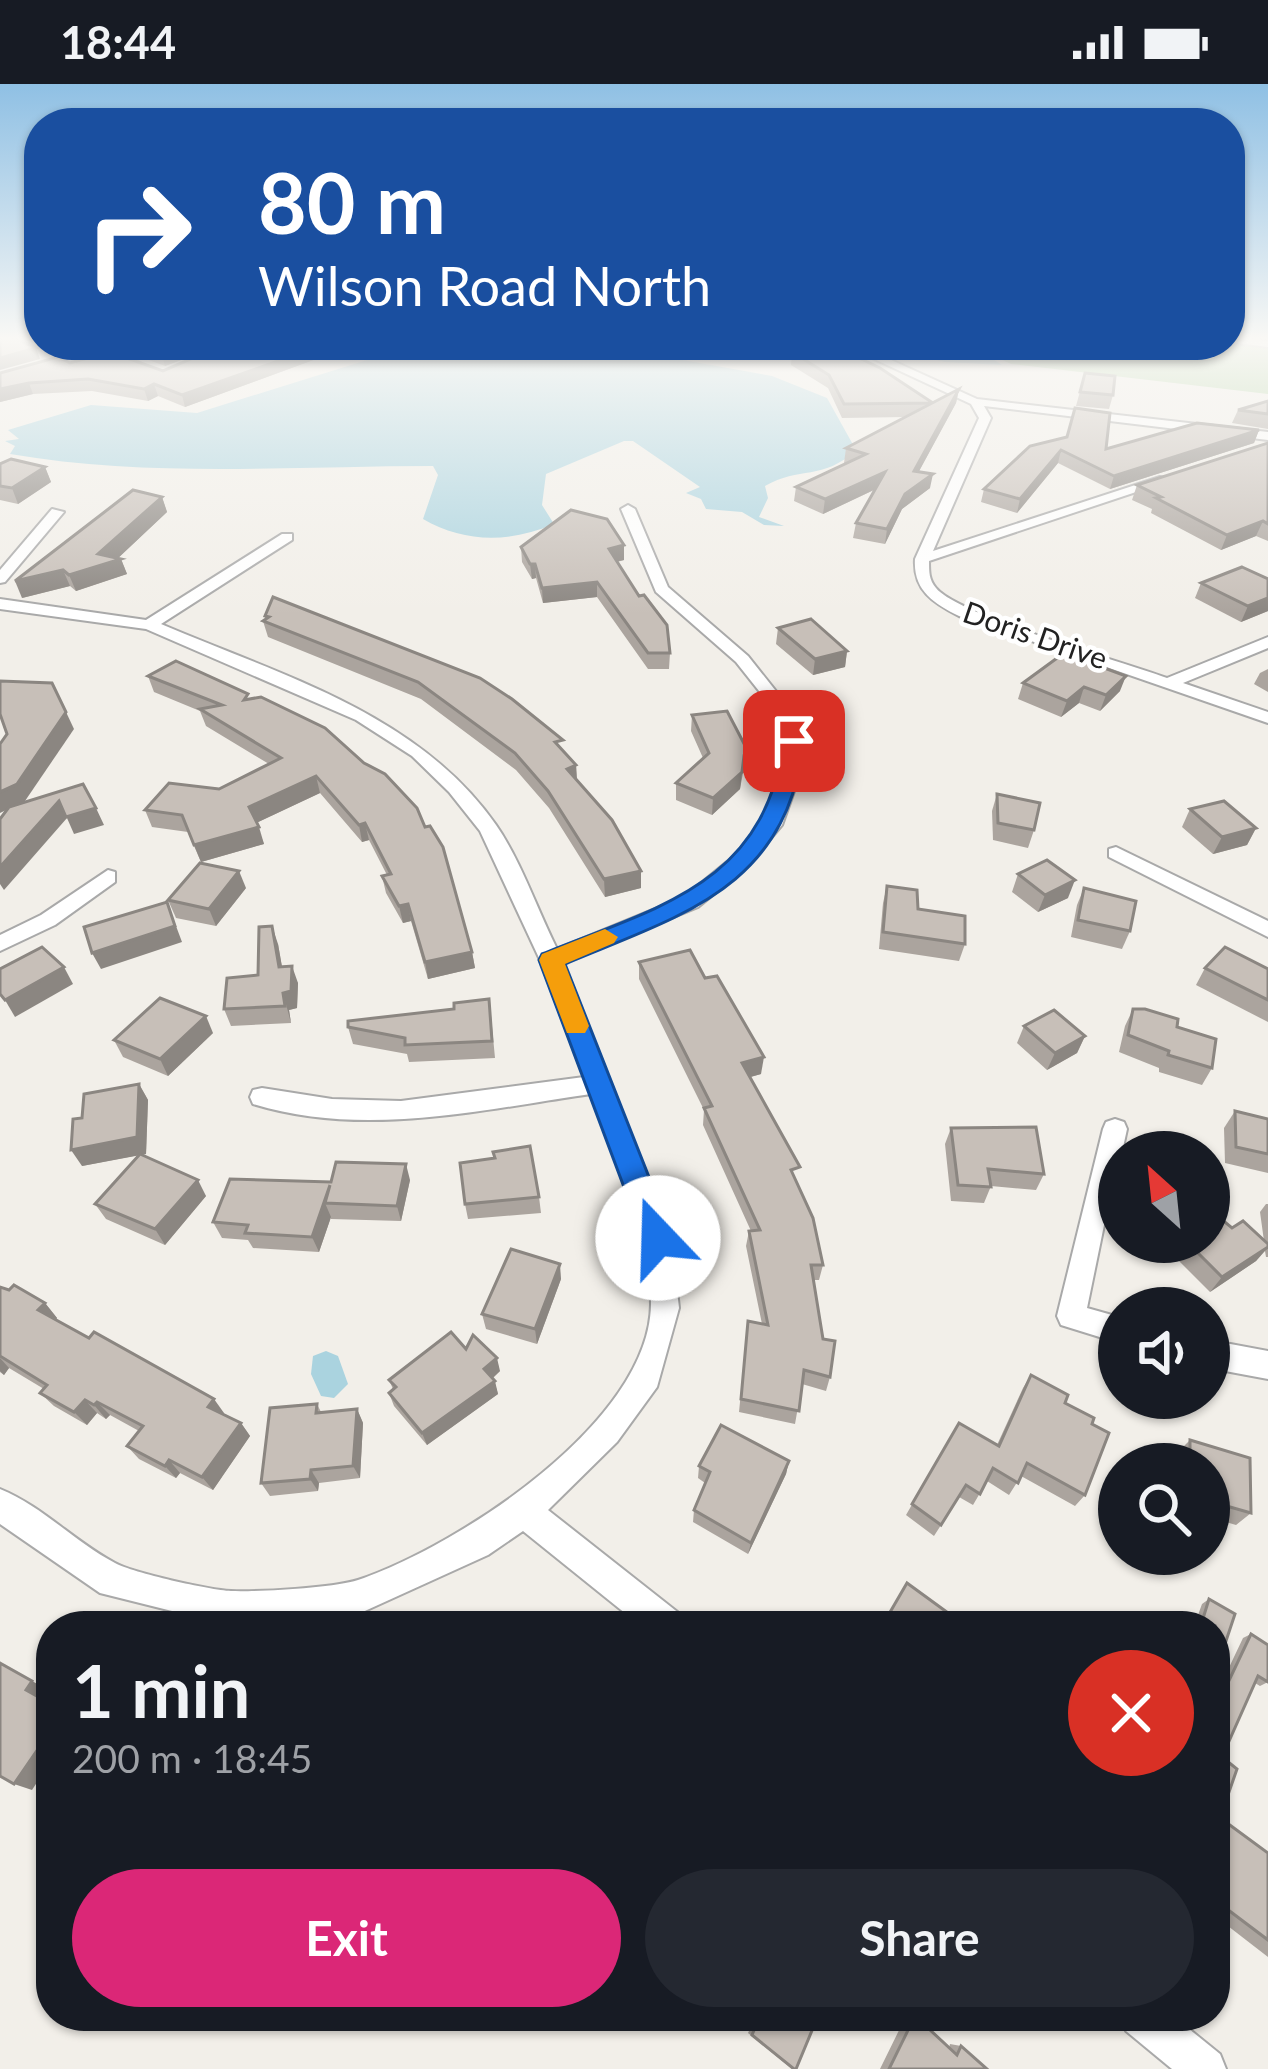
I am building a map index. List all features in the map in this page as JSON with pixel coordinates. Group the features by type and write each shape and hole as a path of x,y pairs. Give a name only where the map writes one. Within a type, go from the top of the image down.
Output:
{"street":[{"path":"922,559 980,429"},
{"path":"1205,429 1268,436"},
{"path":"1246,454 1268,447"},
{"path":"922,559 1181,475"},
{"path":"551,960 691,902 740,862 775,821 789,780 794,741 771,695 742,659 661,589 628,508"},
{"path":"0,578 58,512"},
{"path":"149,625 287,537"},
{"name":"Doris Drive","path":"922,559 923,585 947,605 1268,718"},
{"path":"0,604 149,625 362,716 418,752 456,788 489,829 551,960 658,1238 665,1308 647,1377 606,1431 524,1510 476,1543 356,1598 228,1608 112,1581 0,1504"},
{"path":"1169,683 1268,642"},
{"path":"1116,853 1268,930"},
{"path":"0,944 48,920 108,877"},
{"path":"262,1097 332,1109 401,1111 598,1084"},
{"path":"1098,1324 1071,1316 1115,1129"},
{"path":"1230,1358 1268,1365"},
{"path":"524,1510 649,1611"},
{"path":"1159,2031 1205,2069"}],"water":[{"path":"844,429 856,450 833,466 765,486 768,498 759,517 784,526 764,525 742,512 706,509 701,499 686,493 700,487 633,441 624,441 546,474 542,505 554,524 521,535 487,538 455,533 423,519 438,475 433,466 115,466 10,454 15,446 5,441 19,439 8,430"},
{"path":"326,1351 338,1356 348,1384 334,1398 321,1396 311,1374 313,1356"}],"building":[{"path":"883,429 937,429 914,471 933,474 905,494 887,529 856,523 885,472 825,499 796,487 866,454 846,448"},
{"path":"1069,429 1108,429 1106,449 1177,429 1259,430 1114,476 1061,450 1020,499 984,489 1030,446 1067,437"},
{"path":"1268,443 1268,524 1263,521 1227,535 1137,485"},
{"path":"11,459 45,467 12,488 0,486 0,464"},
{"path":"133,490 162,497 98,554 121,559 69,575 63,570 15,581"},
{"path":"571,510 607,519 624,545 609,549 639,596 644,595 667,625 670,653 648,653 597,582 542,588 535,564 530,564 521,547"},
{"path":"1242,567 1268,579 1268,598 1248,606 1201,583"},
{"path":"273,597 480,678 512,699 563,740 555,742 576,765 567,769 612,820 641,871 604,879 548,791 515,753 418,682 263,621 269,617 265,616"},
{"path":"811,619 847,651 815,659 778,628"},
{"path":"1064,653 1126,676 1106,695 1084,687 1067,701 1023,683"},
{"path":"176,661 248,694 244,700 261,697 325,728 364,763 385,774 417,808 425,827 430,826 443,847 472,952 425,962 408,904 399,906 382,876 391,874 365,823 359,825 316,776 249,807 259,827 194,845 182,815 145,810 169,783 219,789 281,758 200,709 222,705 148,676"},
{"path":"0,681 52,683 66,712 17,784 0,792 0,744 7,734 0,714"},
{"path":"727,711 751,757 744,756 742,772 713,798 676,783 709,753 692,715"},
{"path":"83,784 96,808 66,817 59,801 0,867 0,819 9,807"},
{"path":"997,794 1040,803 1034,830 998,823"},
{"path":"1224,801 1256,828 1222,837 1190,809"},
{"path":"1047,860 1075,880 1045,895 1018,874"},
{"path":"200,863 239,871 209,909 168,900"},
{"path":"887,886 917,890 918,909 965,916 965,944 883,932"},
{"path":"1084,888 1136,901 1130,931 1078,920"},
{"path":"167,902 175,926 92,953 84,927"},
{"path":"272,926 279,967 292,966 291,991 283,993 285,1006 224,1009 227,978 258,975 259,927"},
{"path":"42,947 64,967 5,1000 0,994 0,969"},
{"path":"1225,947 1268,969 1268,1000 1205,968"},
{"path":"690,950 705,978 717,976 764,1057 742,1063 800,1167 791,1170 813,1218 823,1265 811,1265 823,1339 835,1341 830,1377 804,1370 799,1411 741,1399 748,1321 768,1325 749,1231 760,1230 704,1108 712,1106 639,962"},
{"path":"160,998 206,1016 160,1059 114,1040"},
{"path":"489,999 492,1041 405,1045 405,1038 348,1027 348,1021 454,1009 454,1003"},
{"path":"1133,1009 1178,1019 1177,1027 1216,1039 1212,1068 1168,1055 1169,1051 1128,1035"},
{"path":"1054,1010 1085,1036 1055,1053 1024,1026"},
{"path":"139,1084 137,1137 71,1150 73,1119 82,1118 84,1094"},
{"path":"1235,1111 1268,1119 1268,1154 1236,1147"},
{"path":"1036,1127 1044,1174 988,1169 991,1187 958,1185 951,1128"},
{"path":"530,1146 539,1197 465,1204 460,1163"},
{"path":"140,1154 198,1180 155,1229 95,1204"},
{"path":"336,1162 406,1164 397,1206 325,1203 330,1185 312,1237 245,1233 248,1225 213,1222 230,1179 331,1182"},
{"path":"1243,1221 1268,1247 1222,1277 1208,1263 1230,1263 1230,1226"},
{"path":"511,1249 560,1264 535,1329 482,1314"},
{"path":"14,1285 45,1303 38,1310 89,1338 94,1332 214,1399 208,1407 241,1423 202,1477 169,1460 165,1466 127,1446 143,1426 97,1402 85,1400 74,1412 40,1393 47,1385 0,1356 0,1287 9,1290"},
{"path":"451,1332 466,1349 473,1335 497,1358 484,1369 495,1381 422,1433 389,1393 396,1387 389,1380"},
{"path":"1031,1375 1068,1395 1065,1403 1094,1418 1092,1424 1109,1433 1105,1443 1098,1443 1098,1461 1085,1495 1027,1463 1018,1483 993,1468 980,1494 966,1485 941,1525 912,1504 959,1423 999,1446"},
{"path":"317,1404 316,1413 357,1409 353,1466 311,1470 310,1479 261,1483 270,1408"},
{"path":"721,1425 789,1461 751,1543 694,1510 710,1472 699,1466"},
{"path":"1230,1452 1250,1458 1251,1513 1230,1507"},
{"path":"907,1583 945,1611 891,1611"},
{"path":"1209,1599 1230,1611 1205,1611"},
{"path":"1251,1634 1268,1645 1268,1682 1258,1676 1230,1739 1230,1678"},
{"path":"0,1663 32,1681 26,1690 36,1696 36,1752 14,1784 0,1776"},
{"path":"1230,1825 1268,1853 1268,1940 1230,1911"},
{"path":"754,2031 812,2031 796,2069 752,2035"},
{"path":"908,2031 931,2031 957,2055 961,2046 987,2069 889,2069"}],"slow traffic":[{"path":"576,1026 551,960 605,937"}],"route":[{"path":"658,1238 551,960 691,902 740,862 775,821 789,780 794,741"}]}
